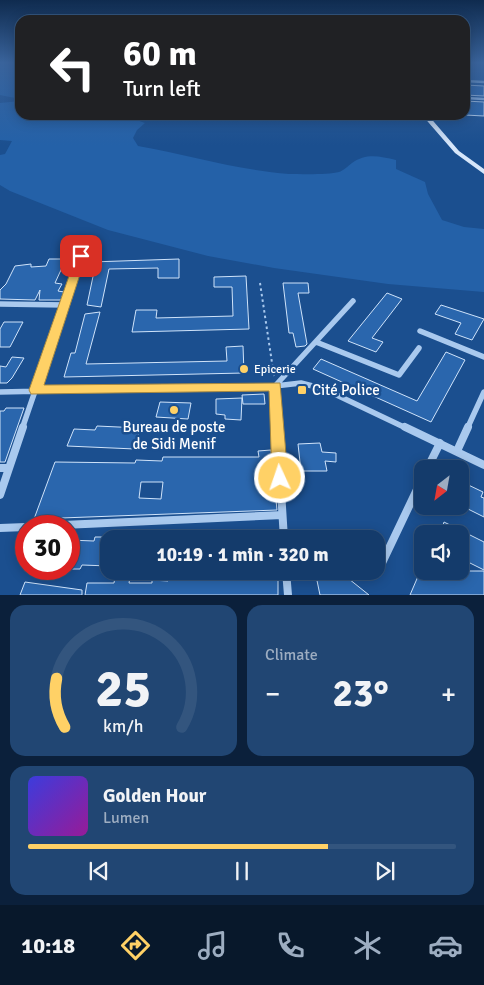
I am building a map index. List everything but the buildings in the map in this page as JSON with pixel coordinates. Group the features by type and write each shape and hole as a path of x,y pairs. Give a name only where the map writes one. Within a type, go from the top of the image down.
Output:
{"main road":[{"path":"429,120 457,152 484,172"}],"street":[{"path":"470,98 484,99"},
{"path":"0,495 81,256"},
{"path":"283,530 275,386 353,301"},
{"path":"0,304 64,304"},
{"path":"420,331 484,357"},
{"path":"316,342 399,376 420,348"},
{"path":"0,392 275,386 301,383 324,389 457,450 484,465"},
{"path":"457,450 484,392"},
{"path":"431,460 440,442"},
{"path":"0,468 9,468"},
{"path":"385,557 414,496"},
{"path":"80,524 282,514"},
{"path":"0,528 15,527"},
{"path":"287,580 288,595"}],"path":[{"path":"260,283 275,386"}],"shaded area":[{"path":"0,90 15,90 15,98 0,95"},
{"path":"15,102 15,120 136,120 145,123 137,130 133,138 138,146 270,172 329,174 344,170 362,158 378,157 396,160 396,169 425,182 428,194 442,220 464,227 484,229 484,292 388,284 274,268 208,256 108,230 10,191 0,185 0,155 5,154 12,141 0,140 0,103"}],"place":[{"name":"Epicerie","path":"244,369"},
{"name":"Cité Police","path":"302,390"},
{"name":"Bureau de poste de Sidi Menif","path":"174,410"}],"route":[{"path":"81,256 36,390 275,386 280,478"}]}
